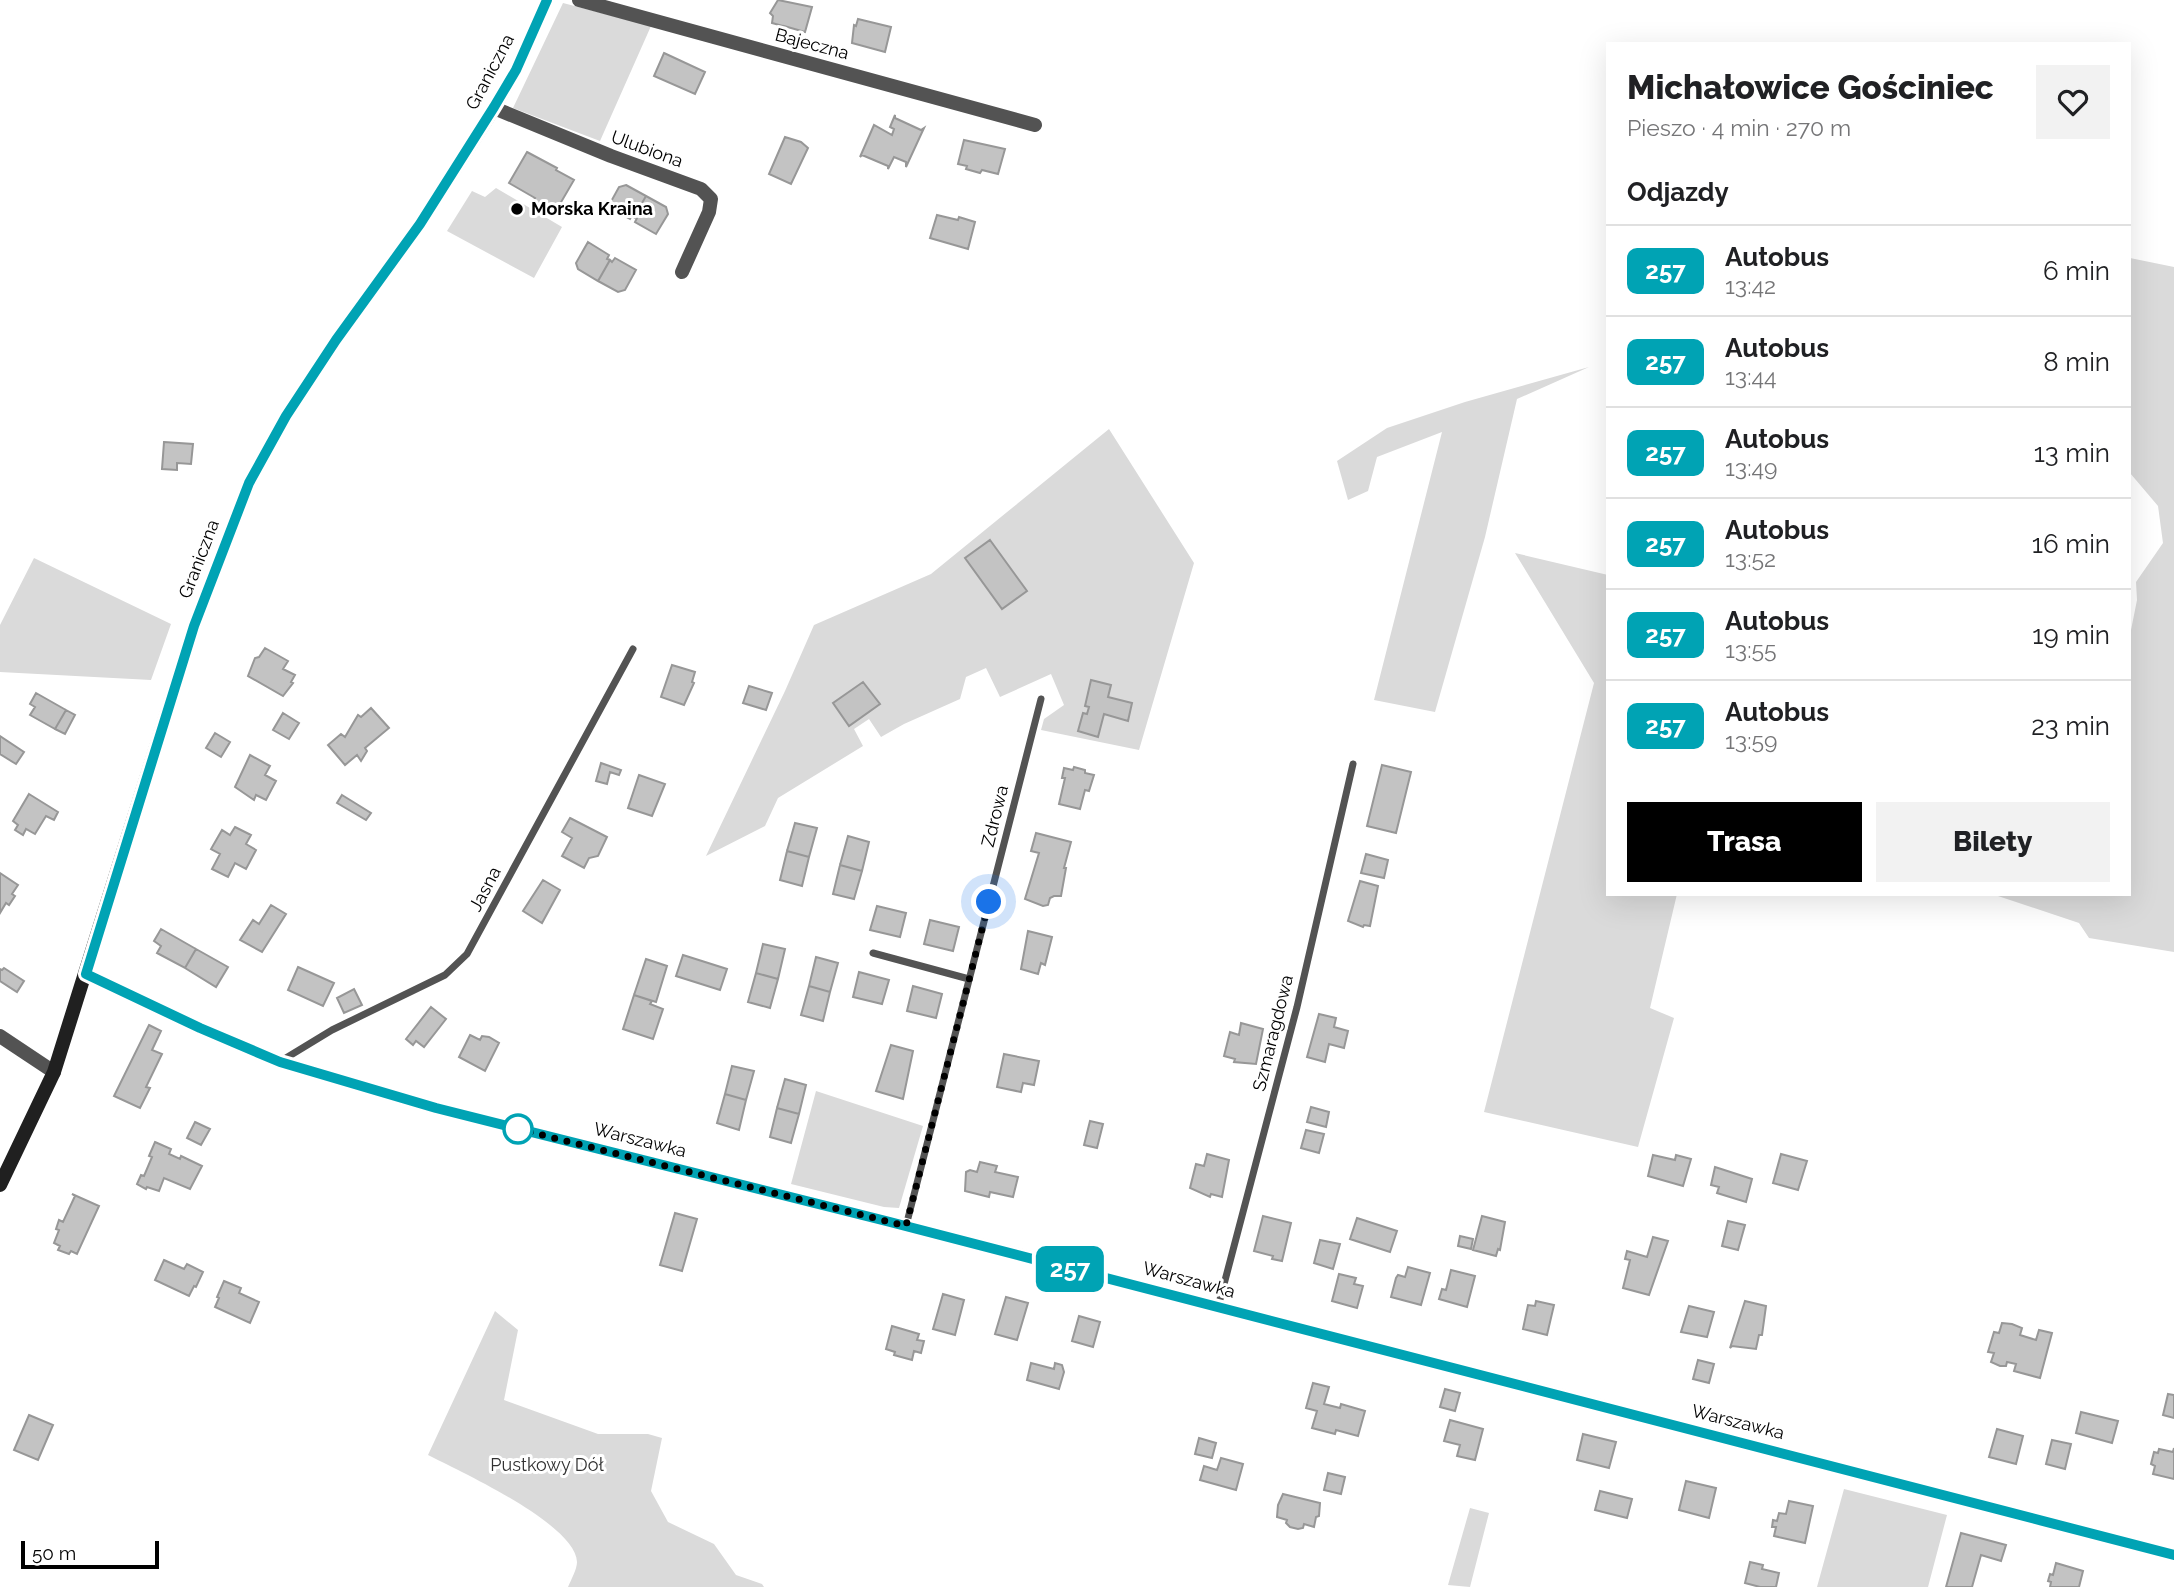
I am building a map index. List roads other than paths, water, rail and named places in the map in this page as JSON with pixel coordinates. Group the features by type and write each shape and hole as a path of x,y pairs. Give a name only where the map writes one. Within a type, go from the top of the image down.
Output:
{"street":[{"name":"Graniczna","path":"0,1185 54,1072 194,626 249,483 286,416 336,340 420,224 494,107 516,70 547,0"},
{"name":"Bajeczna","path":"579,0 1035,125"},
{"name":"Ulubiona","path":"494,107 611,156 701,189 711,199 709,212 682,272"},
{"name":"Warszawka","path":"86,974 280,1062 436,1108 906,1226 2174,1555"},
{"path":"0,1036 54,1072"}],"lane":[{"name":"Jasna","path":"280,1062 332,1030 445,975 467,954 633,649"},
{"name":"Zdrowa","path":"906,1226 1041,699"},
{"name":"Szmaragdowa","path":"1218,1308 1297,1007 1353,764"},
{"path":"873,953 969,979"}],"place":[{"name":"Morska Kraina","path":"517,209"}],"park label":[{"name":"Pustkowy Dół","path":"547,1465"}]}
